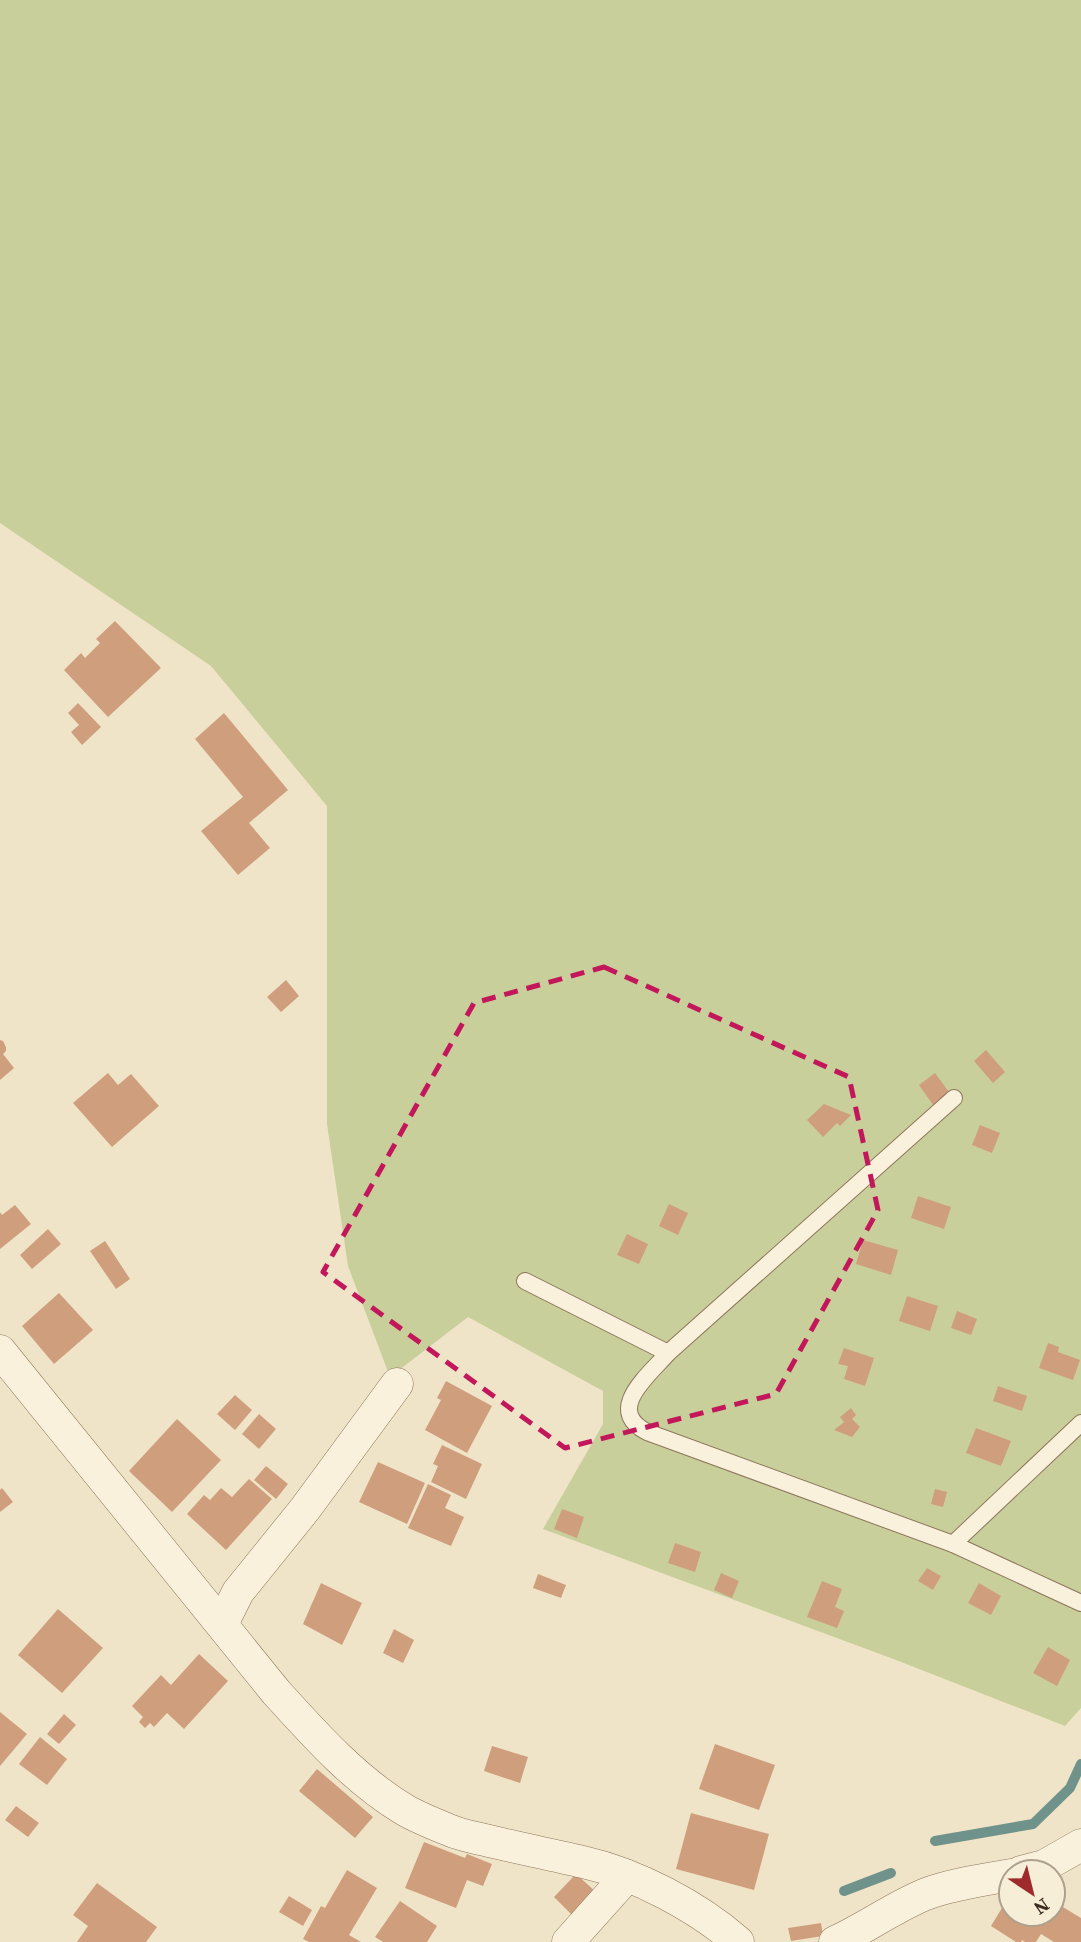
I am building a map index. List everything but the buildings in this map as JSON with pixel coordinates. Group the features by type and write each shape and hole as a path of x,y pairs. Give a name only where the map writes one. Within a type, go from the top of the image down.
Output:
{"street":[{"path":"0,1351 276,1692 318,1738 374,1788 406,1810 452,1832 527,1851 586,1862 627,1876 671,1896 716,1924 738,1942"},
{"path":"222,1625 238,1592 305,1509 397,1384"},
{"path":"1059,1858 1081,1846"},
{"path":"568,1942 627,1876"},
{"path":"835,1942 926,1894 997,1878"}],"lane":[{"path":"954,1098 668,1353 632,1395 628,1406 630,1416 637,1427 647,1432 953,1544 1081,1603"},
{"path":"525,1281 668,1353"},
{"path":"953,1544 1081,1423"}],"highlighted area":[{"path":"604,967 849,1077 878,1210 776,1394 565,1448 323,1272 474,1003"}],"green space":[{"path":"0,0 1081,0 1081,1708 1065,1726 543,1529 603,1424 603,1391 468,1317 390,1377 348,1266 327,1124 327,806 211,666 0,523"}],"waterway":[{"path":"935,1841 1033,1824 1070,1788 1081,1764"},
{"path":"844,1891 891,1873"}]}
